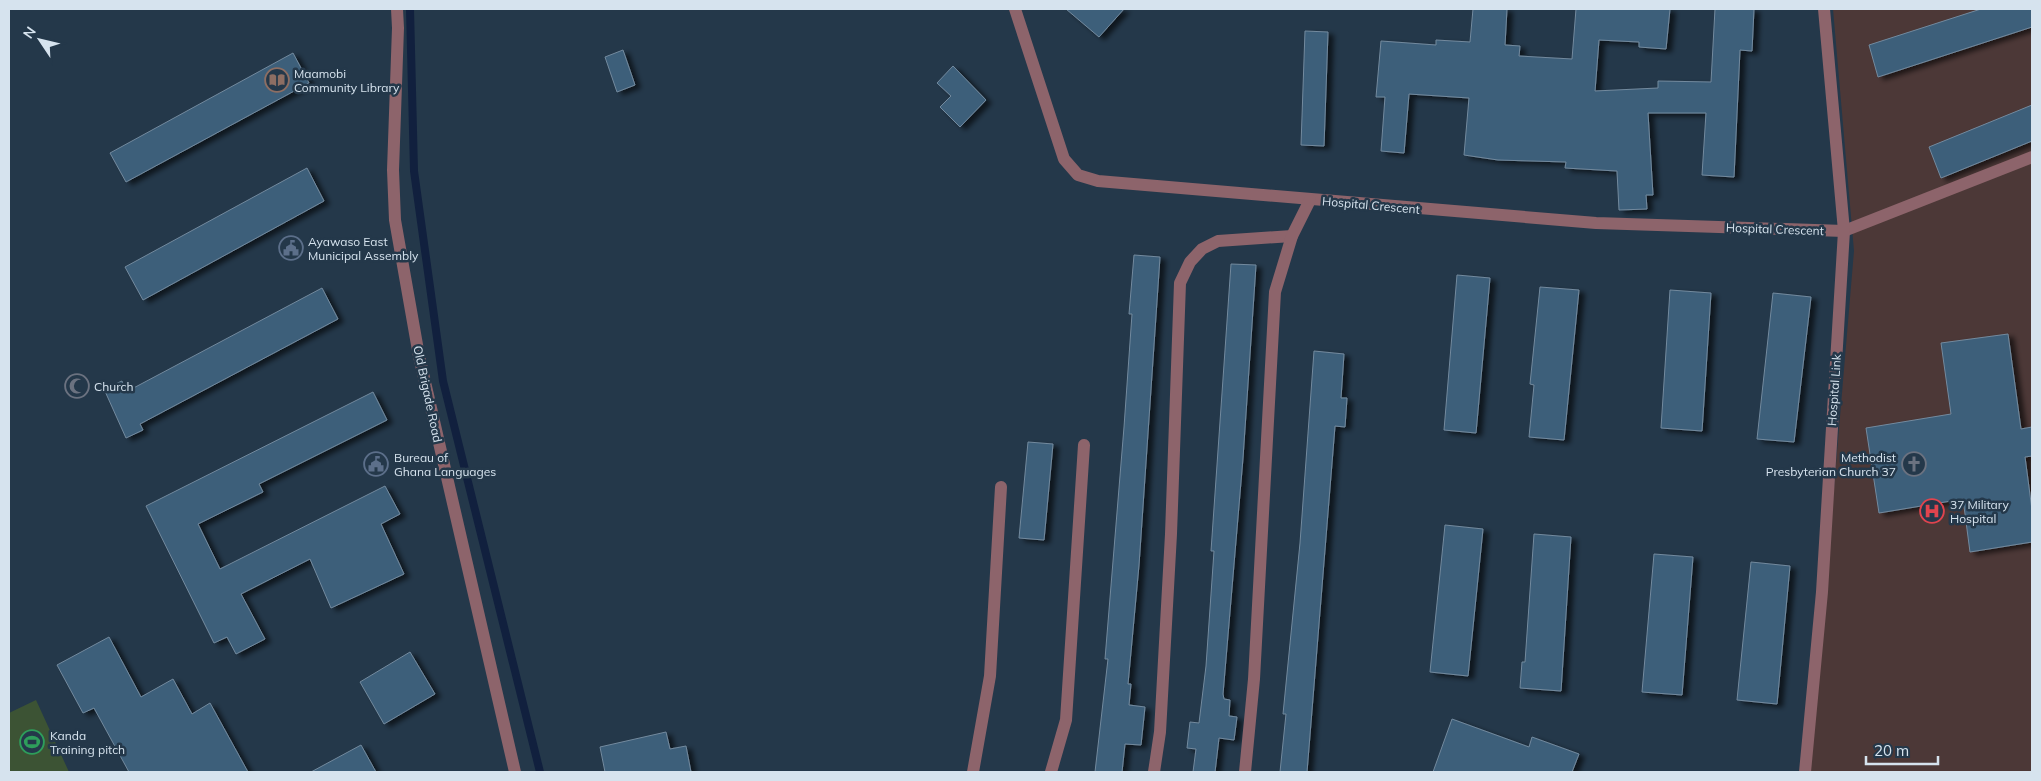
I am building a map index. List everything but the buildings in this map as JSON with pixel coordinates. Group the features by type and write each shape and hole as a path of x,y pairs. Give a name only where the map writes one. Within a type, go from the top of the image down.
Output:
{"street":[{"name":"Old Brigade Road","path":"397,9 393,170 395,220 419,356 490,672 515,772"},
{"name":"Hospital Crescent","path":"1015,9 1064,159 1078,175 1098,181 1596,223 1844,231"},
{"name":"Hospital Link","path":"1805,772 1822,592 1844,231 1824,9"},
{"path":"1844,231 2032,157"},
{"path":"1245,772 1254,669 1275,292 1292,236 1310,200"},
{"path":"1154,772 1160,732 1171,544 1180,283 1190,262 1202,249 1218,240 1292,236"},
{"path":"1051,772 1066,720 1084,445"},
{"path":"973,772 990,676 1000,486"}],"shaded area":[{"name":"37 Military Hospital","path":"1833,9 2032,9 2032,772 1810,772 1854,251"}],"green space":[{"name":"Kanda Training pitch","path":"36,700 69,772 9,772 9,713"}],"waterway":[{"path":"410,9 414,171 443,381 540,772"}],"place":[{"name":"Maamobi Community Library","path":"277,80"},
{"name":"Ayawaso East Municipal Assembly","path":"291,248"},
{"name":"Church","path":"77,386"},
{"name":"Bureau of Ghana Languages","path":"376,464"},
{"name":"Methodist Presbyterian Church 37","path":"1914,464"},
{"name":"37 Military Hospital","path":"1932,511"},
{"name":"Kanda Training pitch","path":"32,742"}]}
